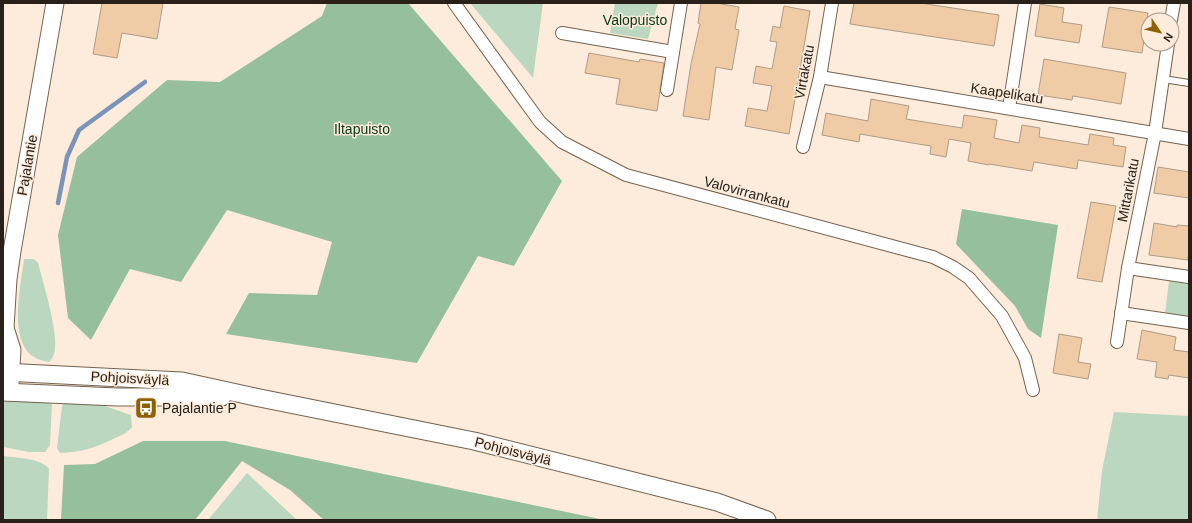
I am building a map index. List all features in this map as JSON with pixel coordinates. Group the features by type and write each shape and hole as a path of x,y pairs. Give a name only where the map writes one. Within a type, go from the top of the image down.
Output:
{"main road":[{"name":"Pajalantie","path":"6,392 7,372 12,350 4,330 6,279 55,3"},
{"name":"Pohjoisväylä","path":"7,372 182,381 474,441 718,502 767,520"},
{"name":"Pohjoisväylä","path":"6,392 117,397 255,397"}],"street":[{"name":"Valovirrankatu","path":"454,3 540,122 562,142 595,160 626,175 933,257 953,267 969,278 1002,316 1024,358 1033,390"},
{"path":"667,90 682,3"},
{"name":"Virtakatu","path":"803,147 820,77 832,3"},
{"path":"1009,108 1025,3"},
{"path":"562,33 673,52"},
{"name":"Mittarikatu","path":"1117,342 1128,268 1155,133 1167,52"},
{"name":"Kaapelikatu","path":"820,77 1189,138"},
{"path":"1128,268 1189,277"},
{"path":"1121,313 1189,323"}],"lane":[{"path":"1162,79 1189,83"}],"green space":[{"name":"Iltapuisto","path":"327,3 408,3 562,181 514,266 478,256 417,363 226,334 249,293 317,295 332,242 227,210 181,282 130,269 91,340 68,318 58,235 77,157 167,80 220,82 322,16"},
{"path":"470,3 543,3 533,78"},
{"name":"Valopuisto","path":"615,3 658,3 648,39 610,33"},
{"path":"962,209 1058,225 1041,338 1028,329 1015,306 956,244"},
{"path":"24,259 34,259 38,263 47,296 55,335 54,355 49,362 32,356 28,352 19,333 18,307"},
{"path":"1169,281 1189,284 1189,318 1165,313"},
{"path":"3,400 52,403 50,445 45,452 29,452 3,447"},
{"path":"64,403 102,405 131,415 132,427 122,435 98,446 86,450 60,453 57,448 62,406"},
{"path":"1114,412 1189,416 1189,520 1097,520 1102,471"},
{"path":"143,441 225,441 605,520 324,520 290,490 242,461 195,520 61,520 64,465 95,464"},
{"path":"3,456 35,461 46,465 49,469 47,520 3,520"},
{"path":"247,473 297,520 208,520"}],"building":[{"path":"102,3 163,3 157,39 122,33 117,58 93,54"},
{"path":"701,3 716,3 739,7 735,29 739,30 732,70 716,67 709,120 683,116 691,64 700,24 698,23"},
{"path":"854,3 920,3 999,15 994,46 850,24"},
{"path":"1040,4 1064,8 1062,22 1082,25 1079,43 1035,36"},
{"path":"784,6 810,11 789,134 745,126 748,108 767,111 772,86 753,83 756,66 772,69 777,42 770,41 773,26 780,28"},
{"path":"1109,7 1142,12 1140,12 1140,52 1142,53 1102,47"},
{"path":"589,53 639,62 640,59 664,63 657,111 616,104 620,79 585,73"},
{"path":"1044,59 1126,73 1121,104 1073,96 1072,100 1038,95"},
{"path":"871,99 909,106 906,119 962,128 964,115 997,120 994,138 1019,143 1022,125 1040,128 1039,137 1088,145 1090,134 1114,138 1113,145 1126,147 1123,167 1078,160 1077,169 1034,162 1032,171 968,161 971,143 949,139 946,157 930,154 931,146 860,134 859,142 822,135 826,113 868,121"},
{"path":"1158,167 1189,172 1189,198 1154,193"},
{"path":"1091,202 1116,206 1102,282 1077,278"},
{"path":"1154,223 1177,227 1177,225 1189,226 1188,260 1149,255"},
{"path":"1142,330 1176,337 1174,350 1189,352 1189,378 1169,375 1168,379 1155,377 1157,362 1137,359"},
{"path":"1059,334 1082,338 1078,362 1091,364 1088,379 1053,373"}],"waterway":[{"path":"58,203 67,157 79,130 145,82"}],"place":[{"name":"Pajalantie P","path":"146,408"}]}
